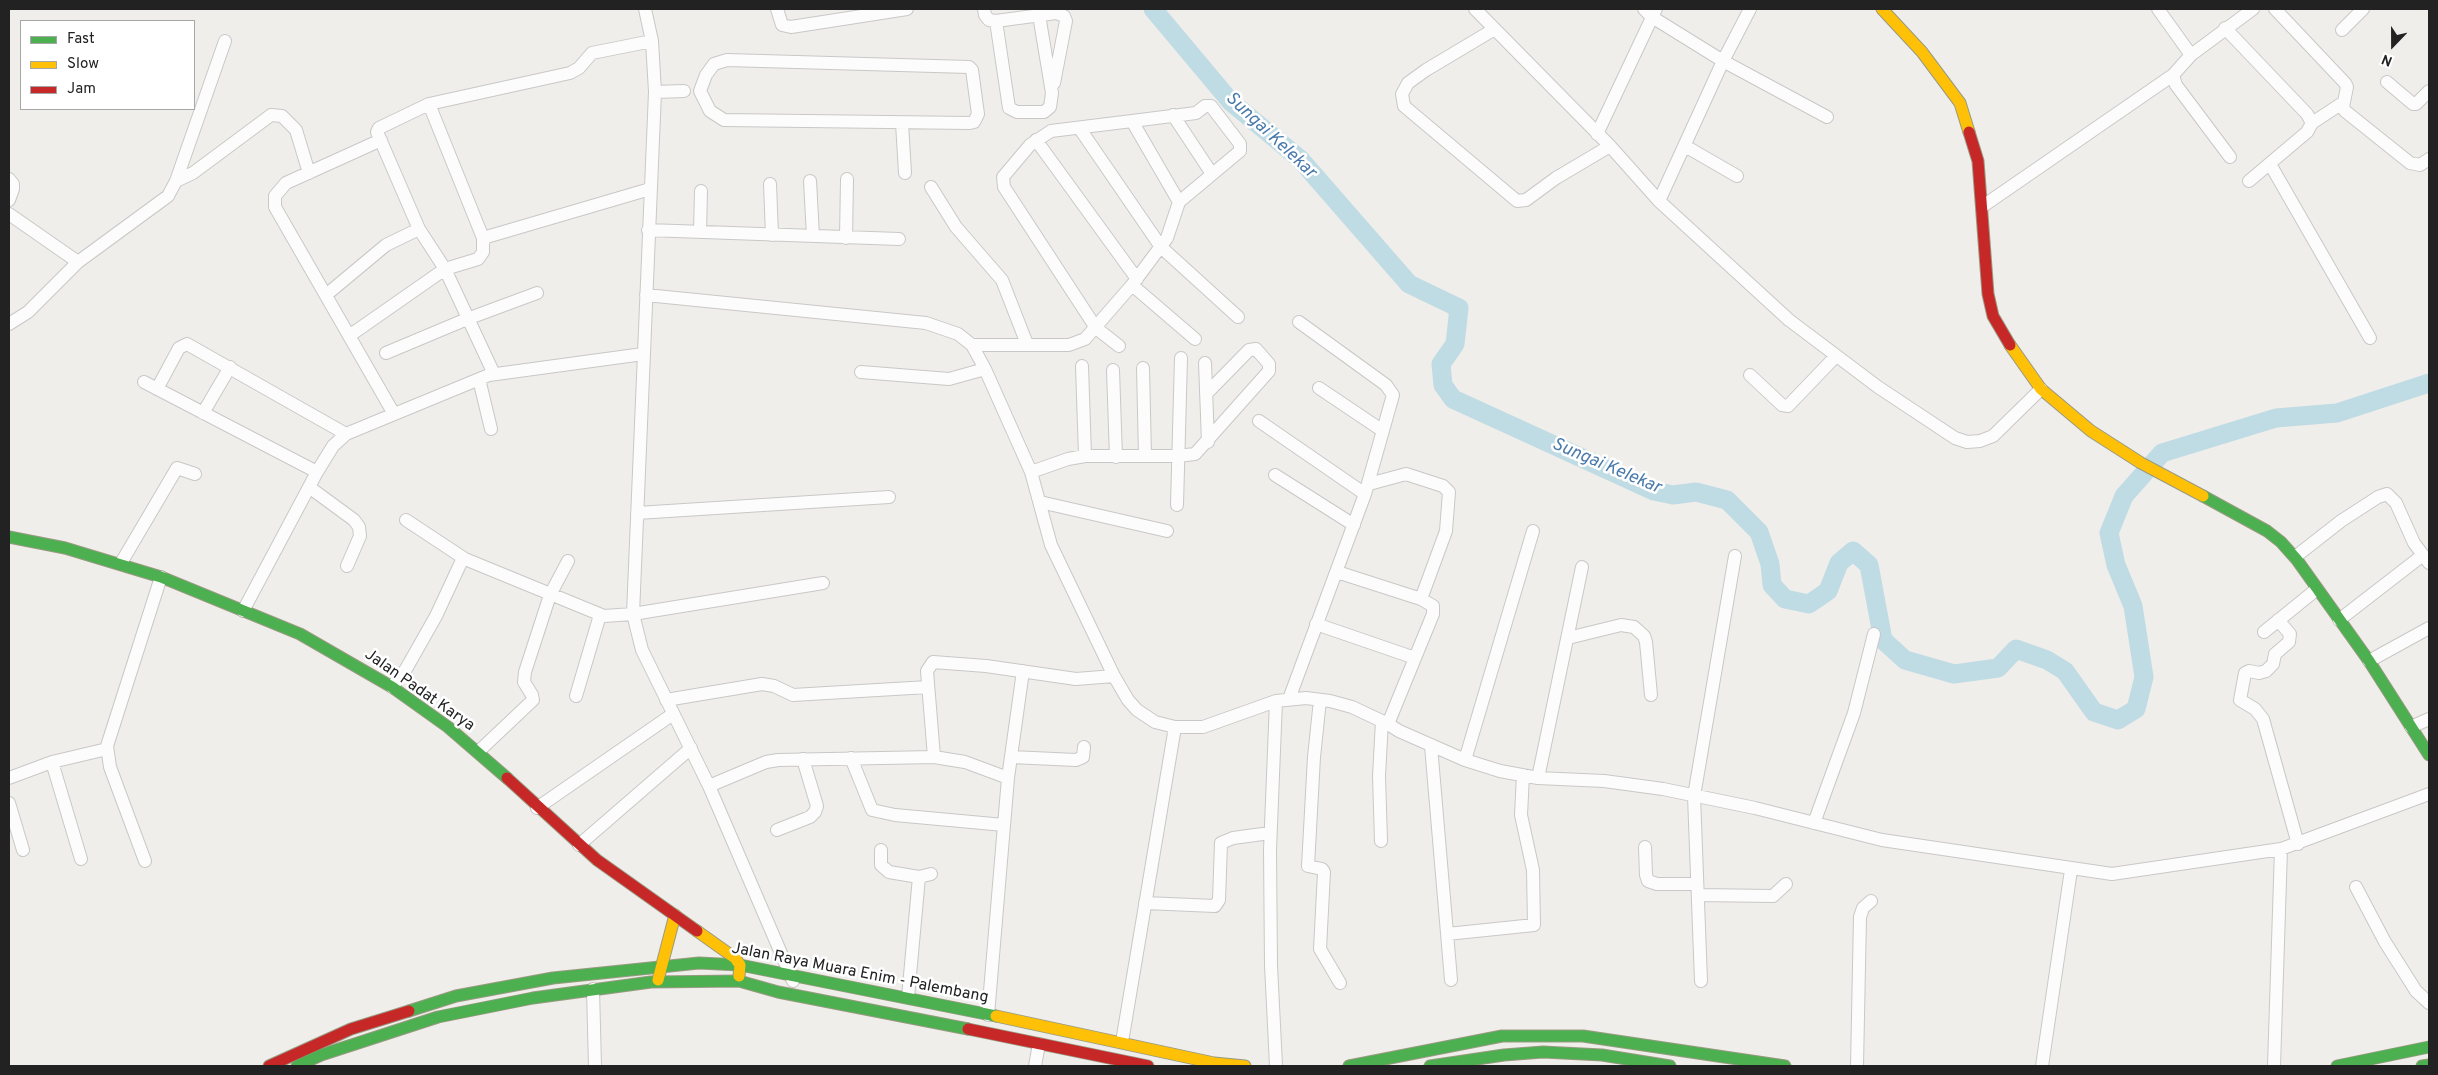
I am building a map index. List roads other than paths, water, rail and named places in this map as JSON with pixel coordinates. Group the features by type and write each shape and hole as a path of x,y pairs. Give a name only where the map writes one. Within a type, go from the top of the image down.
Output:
{"main road":[{"path":"1882,9 1922,52 1960,103 1978,161 1983,206 1988,294 1993,316 2016,358 2041,388 2091,431 2141,463 2267,531 2295,557 2369,661 2429,755"},
{"name":"Jalan Padat Karya","path":"9,537 65,548 121,563 160,577 300,634 392,687 448,727 478,752 578,845 634,888 716,942 735,958 740,965"},
{"path":"658,982 675,915"},
{"name":"Jalan Raya Muara Enim - Palembang","path":"269,1066 316,1043 351,1029 456,996 552,978 699,964 740,965 1122,1042 1214,1064 1245,1066"},
{"path":"738,982 740,965"},
{"name":"Jalan Raya Muara Enim - Palembang","path":"296,1066 321,1055 438,1017 594,989 658,982 738,982 1148,1066"},
{"path":"891,1013 895,995"},
{"path":"1349,1066 1502,1036 1583,1036 1785,1066"},
{"path":"2337,1066 2429,1048"},
{"path":"1430,1066 1504,1061 1543,1052 1580,1053 1641,1064 1670,1066"},
{"path":"2422,1066 2429,1064"}],"street":[{"path":"645,9 652,41 655,92 633,614 642,650 709,786 792,975 795,995"},
{"path":"777,9 782,25 791,27 874,11 907,9"},
{"path":"984,9 985,14 990,20 996,21 1061,14 1066,21 1050,107 1044,112 1017,112 1009,108 996,21"},
{"path":"1475,9 1493,30 1610,146 1660,201 1789,320 1836,356 1916,412 1955,438 1967,442 1980,441 1993,436 2041,388"},
{"path":"1660,201 1723,62 1750,9"},
{"path":"2158,9 2191,55"},
{"path":"1983,206 2173,75 2191,55 2253,9"},
{"path":"2276,9 2345,84 2347,91 2344,102 2345,111 2410,163 2420,165 2429,159"},
{"path":"2342,30 2363,9"},
{"path":"1597,134 1651,11 1723,62 1827,117"},
{"path":"1039,16 1052,93"},
{"path":"2225,28 2306,114 2312,123"},
{"path":"1493,30 1408,83 1402,94 1404,106 1517,201 1526,200 1556,178 1610,146"},
{"path":"494,374 445,269 419,229 381,140 378,132 380,126 429,104 570,73 578,68 592,53 652,41"},
{"path":"9,324 28,312 78,262 162,201 176,181 225,42"},
{"path":"655,92 692,90 714,64 727,60 971,68 978,114 974,122 902,123 724,120 710,111 692,90"},
{"path":"2173,75 2176,85 2230,157"},
{"path":"2387,82 2413,104 2416,104 2429,90"},
{"path":"2249,181 2307,132 2312,123 2344,102"},
{"path":"349,336 445,269 478,259 483,252 483,238 429,104"},
{"path":"972,345 1078,343 1085,339 1096,328 1134,282 1167,238 1179,202 1240,151 1240,144 1212,106 1205,106 1196,113 1054,130 1036,140 1005,173 1003,182 1096,328 1119,346"},
{"path":"176,181 193,173 271,115 282,116 296,130 309,173"},
{"path":"1173,116 1212,174"},
{"path":"1132,121 1179,202"},
{"path":"902,123 905,173"},
{"path":"1080,128 1161,246 1238,318"},
{"path":"381,140 286,183 275,196 275,207 394,414"},
{"path":"1036,140 1134,282 1195,339"},
{"path":"1685,146 1737,176"},
{"path":"2270,164 2370,338"},
{"path":"9,179 13,184 13,189 9,200"},
{"path":"846,238 847,179"},
{"path":"810,182 813,236"},
{"path":"770,184 772,235"},
{"path":"931,187 956,227 1002,280 1027,344"},
{"path":"483,238 650,189"},
{"path":"700,232 701,191"},
{"path":"9,214 78,262"},
{"path":"326,295 386,245 419,229"},
{"path":"648,230 899,239"},
{"path":"386,353 536,293"},
{"path":"646,295 926,323 942,326 958,334 972,345 985,369 1031,472 1051,545 1114,676 1137,710 1155,722 1175,728 1203,727 1276,701 1289,699 1320,700 1352,707 1431,746 1465,760 1500,771 1538,778 1614,783 1663,789 1814,822 1882,840 2071,870 2112,874 2281,849 2429,794"},
{"path":"1289,699 1367,489 1392,401 1391,390 1299,322"},
{"path":"157,389 182,345 192,346 346,434"},
{"path":"1031,472 1085,456 1177,456 1195,454 1208,442 1269,371 1269,364 1256,350 1249,350 1206,394"},
{"path":"243,611 333,446 346,434 494,374 643,354"},
{"path":"1750,375 1782,405 1788,406 1836,356"},
{"path":"1177,505 1181,358"},
{"path":"1205,363 1208,442"},
{"path":"1082,366 1085,456"},
{"path":"203,412 230,368"},
{"path":"1143,368 1145,456"},
{"path":"861,372 949,379 985,369"},
{"path":"1113,370 1116,457"},
{"path":"479,379 491,429"},
{"path":"144,382 318,472"},
{"path":"1319,388 1383,431"},
{"path":"1259,421 1367,489"},
{"path":"121,563 178,468 195,474"},
{"path":"1367,489 1406,474 1443,486 1449,492 1447,527 1421,599"},
{"path":"1274,475 1354,525"},
{"path":"310,487 354,520 359,527 360,536 347,566"},
{"path":"2295,557 2341,521 2378,497 2387,494 2396,503 2414,543 2426,559 2339,620"},
{"path":"637,512 889,497"},
{"path":"1040,502 1167,531"},
{"path":"406,520 463,558 600,615 633,614 822,583"},
{"path":"1465,760 1533,531"},
{"path":"1701,981 1694,796 1735,556"},
{"path":"392,687 406,668 440,609 463,558"},
{"path":"478,752 533,700 523,678 550,595 568,561"},
{"path":"1538,778 1582,567"},
{"path":"1337,572 1421,599 1430,604 1434,610 1415,658 1385,722 1379,776 1381,841"},
{"path":"145,861 110,767 107,749 160,577"},
{"path":"2264,632 2317,589"},
{"path":"576,696 600,615"},
{"path":"2278,620 2290,634 2289,642 2275,654 2273,664 2266,671 2259,673 2249,670 2245,672 2240,700 2255,708 2263,719 2298,844"},
{"path":"1316,624 1415,658"},
{"path":"1568,638 1621,625 1634,626 1644,636 1646,642 1651,695"},
{"path":"2369,661 2429,628"},
{"path":"1814,822 1854,713 1874,634"},
{"path":"934,757 927,671 933,662 1076,679 1114,676"},
{"path":"988,1015 1008,778 1023,672"},
{"path":"666,700 762,684 774,686 793,695 928,687"},
{"path":"1320,700 1314,757 1308,866 1322,869 1324,872 1320,949 1340,983"},
{"path":"1276,701 1270,833 1271,965 1276,1066"},
{"path":"537,808 673,714"},
{"path":"2411,726 2429,719"},
{"path":"1122,1042 1175,728"},
{"path":"1431,746 1451,980"},
{"path":"1011,757 1076,760 1083,757 1084,747"},
{"path":"578,845 691,748"},
{"path":"9,778 52,762 107,749"},
{"path":"709,786 766,762 803,759 934,757 965,762 1008,778"},
{"path":"851,758 872,810 895,815 1004,825"},
{"path":"777,830 810,817 815,812 817,806 803,759"},
{"path":"52,762 81,859"},
{"path":"1447,934 1534,925 1533,870 1521,814 1523,775"},
{"path":"9,803 23,850"},
{"path":"1145,903 1215,906 1219,900 1221,843 1233,838 1270,833"},
{"path":"1645,847 1646,875 1648,881 1657,884 1697,890 1773,896 1786,884"},
{"path":"2274,1066 2281,849"},
{"path":"881,850 881,865 885,869 925,876 908,998"},
{"path":"2042,1066 2071,870"},
{"path":"2356,887 2385,942 2416,990 2429,1003"},
{"path":"1856,1066 1860,917 1863,908 1871,901"},
{"path":"594,989 595,1066"},
{"path":"1035,1066 1039,1044"}],"waterway":[{"name":"Sungai Kelekar","path":"1153,9 1231,102 1300,159 1409,284 1459,308 1455,344 1441,364 1443,385 1453,399 1654,491 1673,495 1696,492 1727,500 1759,532 1770,564 1772,585 1785,599 1809,604 1828,591 1839,563 1853,551 1869,565 1883,640 1905,660 1954,674 1998,668 2016,649 2047,660 2065,671 2094,712 2118,720 2136,709 2144,677 2133,606 2116,565 2109,533 2124,496 2162,453 2276,418 2337,413 2429,383"}]}
